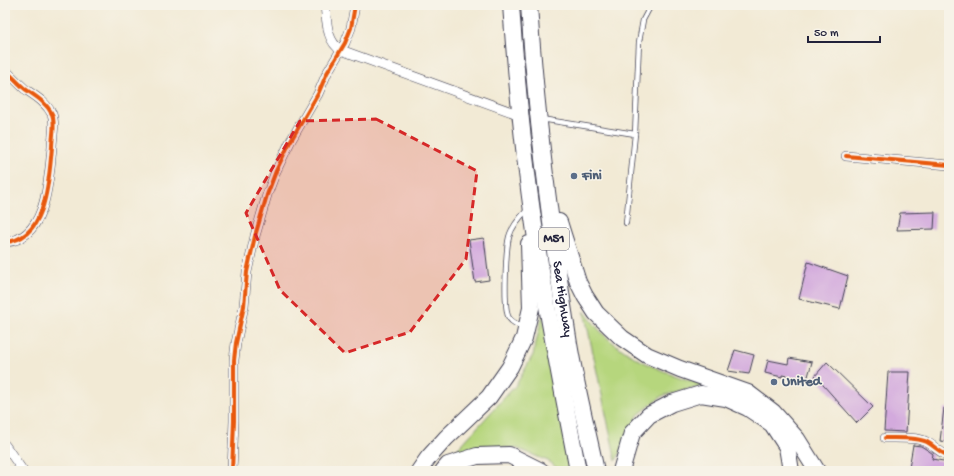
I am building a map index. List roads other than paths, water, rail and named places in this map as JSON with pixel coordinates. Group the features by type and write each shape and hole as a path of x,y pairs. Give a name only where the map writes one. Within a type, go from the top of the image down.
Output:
{"highway":[{"name":"Sea Highway","path":"511,5 520,115 527,175 551,333 578,471"},
{"name":"Sea Highway","path":"529,5 546,184 569,345 596,471"},
{"path":"419,471 428,458 446,438 489,397 510,367 524,338 531,308 527,175"},
{"path":"546,184 578,282 596,313 622,338 647,355 748,393 773,412 792,434 817,471"},
{"path":"621,471 632,432 648,415 672,403 701,394 726,398 748,408 772,424 787,447 791,471"},
{"path":"443,471 448,465 477,456 509,455 541,471"}],"street":[{"path":"324,5 332,41 335,46 341,50 520,115"},
{"path":"232,471 234,360 244,306 247,272 255,236 269,190 284,153 318,94 327,73 350,32 355,5"},
{"path":"5,70 46,105 53,118 44,205 36,223 26,233 11,242 5,242"},
{"path":"846,156 949,165"},
{"path":"885,438 920,440 927,442 937,451 949,456"},
{"path":"5,445 23,471"}],"lane":[{"path":"626,223 634,134 639,42 643,20 652,5"},
{"path":"539,118 634,134"},
{"path":"527,327 516,325 509,318 506,308 507,253 509,236 516,221 528,209"}],"place":[{"name":"Fini","path":"574,176"},
{"name":"United","path":"774,382"}]}
